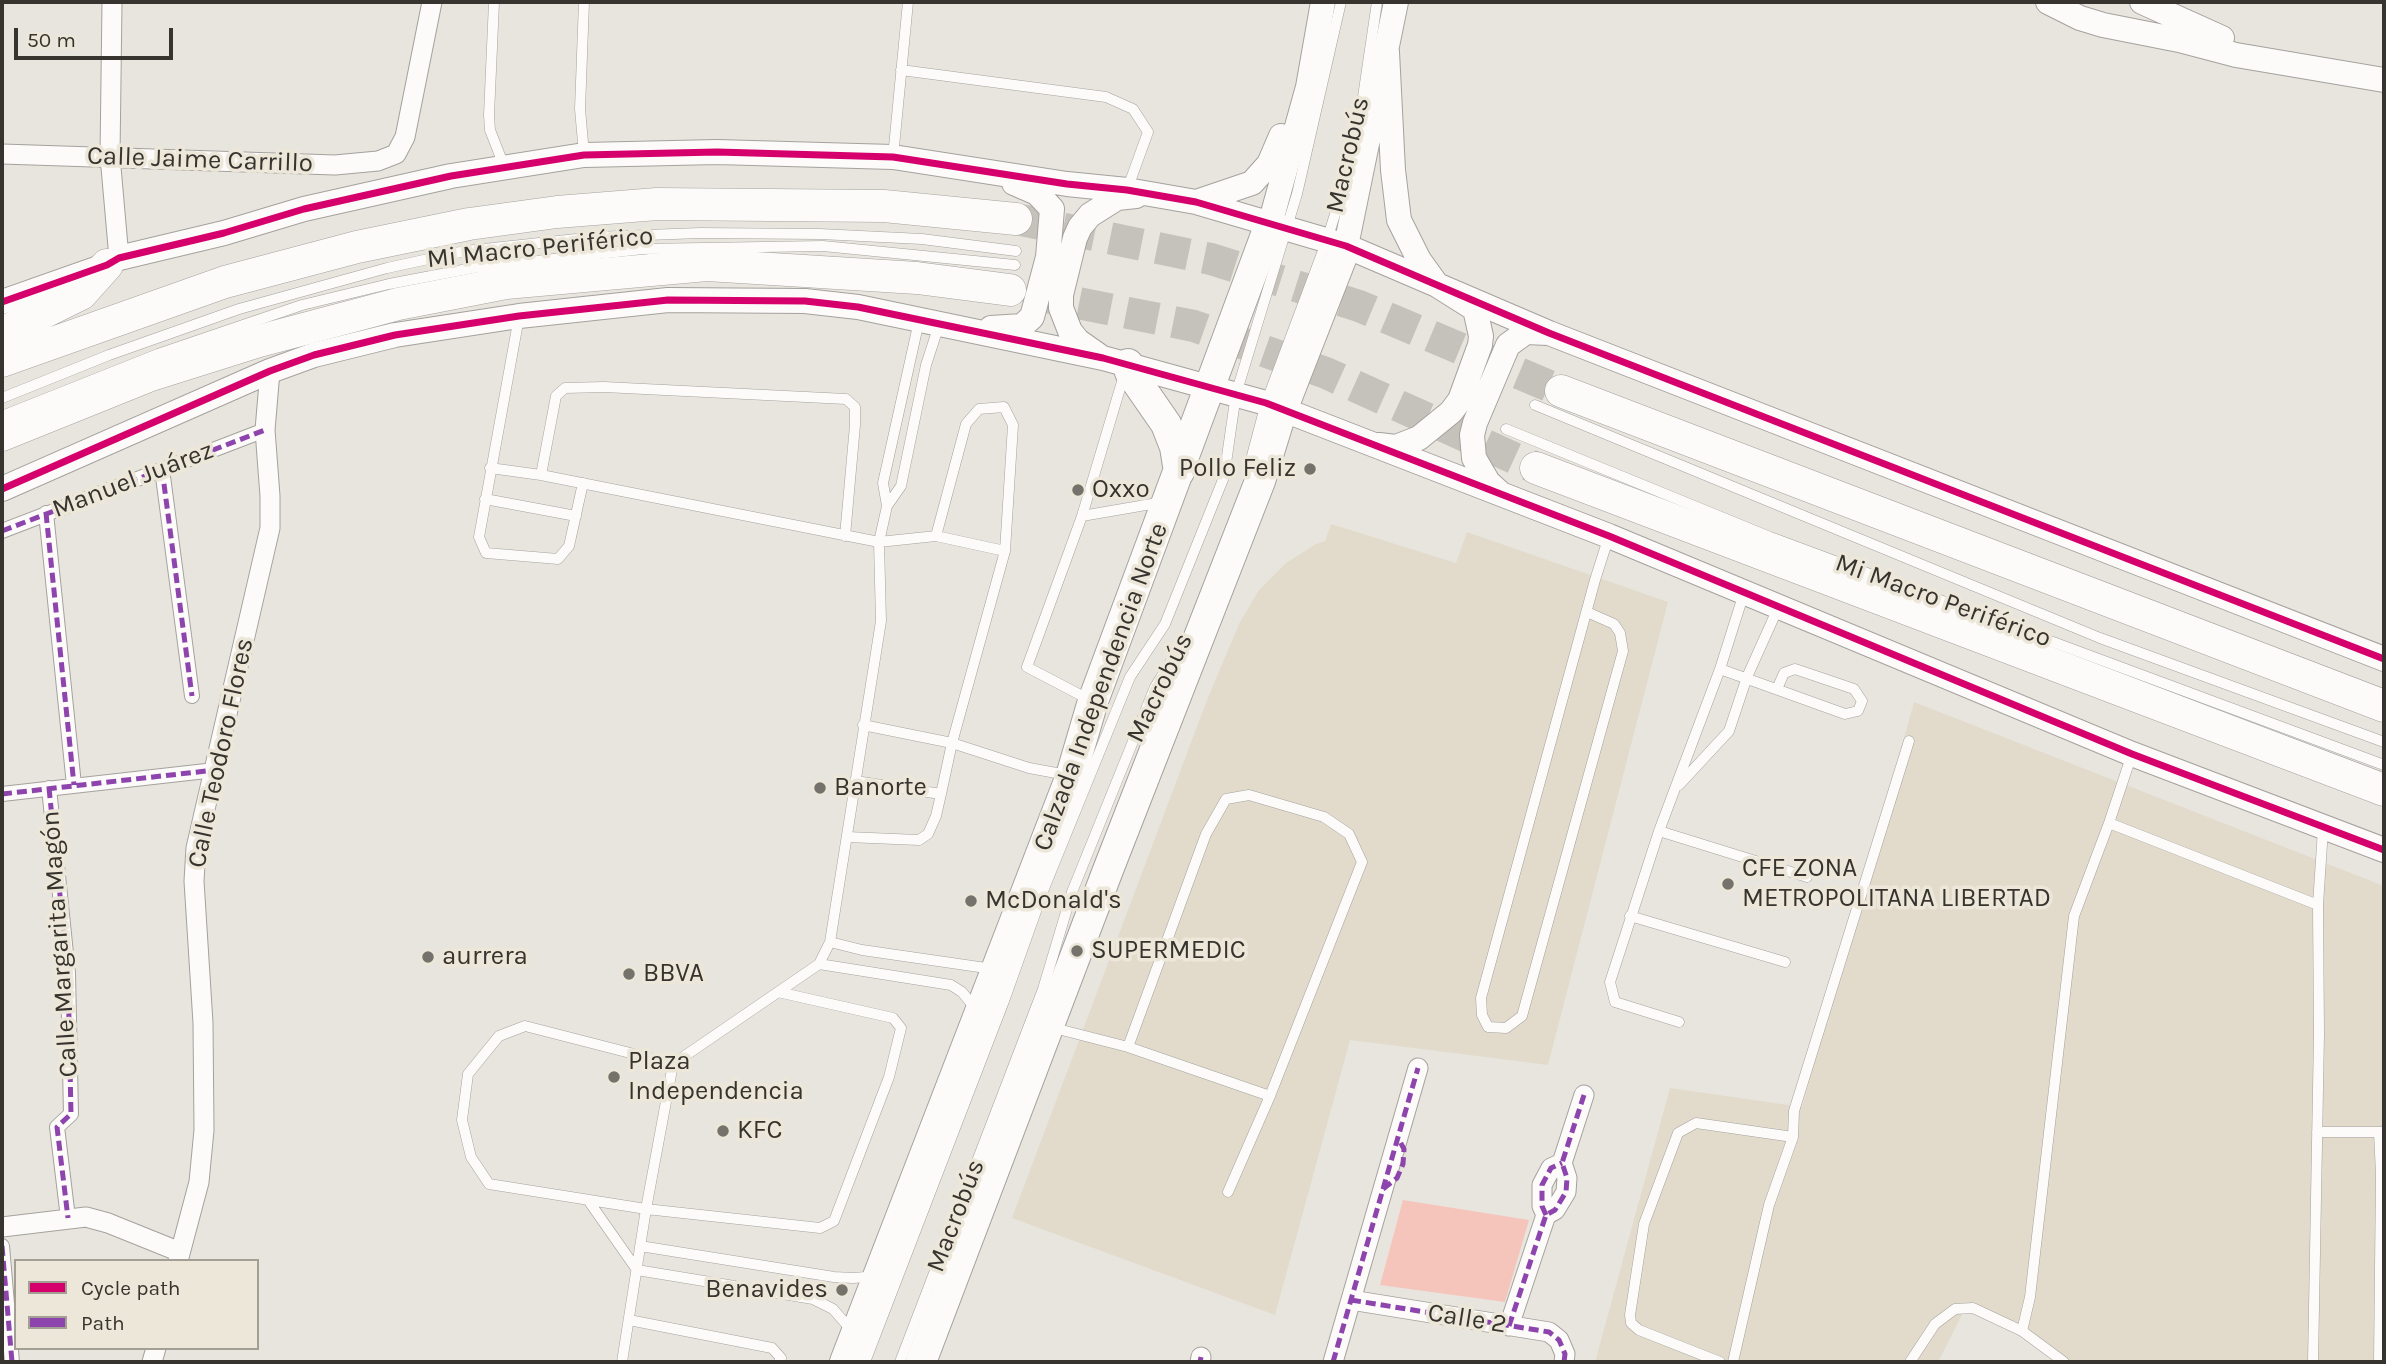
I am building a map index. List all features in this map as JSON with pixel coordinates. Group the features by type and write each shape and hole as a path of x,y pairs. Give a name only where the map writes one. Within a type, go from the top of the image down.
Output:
{"highway":[{"path":"2,361 225,282 357,247 469,224 557,212 670,204 884,206 1016,219"},
{"path":"2,333 81,294 113,262"},
{"path":"2,435 151,375 259,341 398,304 506,283 706,265 917,278 1013,278"},
{"path":"1548,398 2384,706"},
{"path":"1536,468 2384,790"}],"main road":[{"name":"Calzada Independencia Norte","path":"855,1353 882,1267 1071,776 1093,701 1167,501 1179,472 1223,391 1278,226"},
{"path":"921,1362 1108,870 1260,481 1274,406 1336,243"},
{"path":"1116,361 1130,372 1166,424 1175,447 1179,472"}],"street":[{"path":"112,2 110,156 113,262"},
{"name":"Calle Jaime Carrillo","path":"2,154 335,165 378,161 396,154 405,137 432,2"},
{"name":"Calzada Independencia Norte","path":"1278,226 1323,2"},
{"path":"1336,243 1387,52 1396,2"},
{"path":"2048,2 2080,18 2103,25 2153,34 2219,51 2384,80"},
{"path":"2143,2 2267,60"},
{"path":"1370,444 1396,447 1419,438 1451,412 1460,400 1480,345 1480,326 1475,309 1437,285 1419,260 1399,220 1393,170 1387,52"},
{"path":"1196,202 1252,183 1261,175 1276,152 1280,138 1303,104 1308,87"},
{"path":"2,302 113,262 304,209 504,167 584,155 717,152 893,158 1139,192 1196,202 1336,243 1549,333 2384,659"},
{"path":"936,325 1022,326 1032,317 1048,257 1052,208 1037,193 987,172"},
{"path":"1116,361 1078,341 1064,320 1061,295 1075,239 1090,215 1117,198 1139,192"},
{"path":"2,489 270,371 314,355 395,335 519,316 668,300 805,301 858,307 1116,361 1274,406 1609,536 2132,754 2384,850"},
{"path":"1502,495 1488,482 1474,457 1472,435 1475,422 1508,345 1526,332 1549,333"},
{"name":"Calle Teodoro Flores","path":"179,1256 199,1182 204,1130 202,1023 194,881 196,848 270,528 265,430 270,371"},
{"name":"Manuel Juárez","path":"2,531 265,430"},
{"path":"162,469 192,696"},
{"name":"Calle Margarita Magón","path":"46,513 74,785"},
{"path":"2,793 215,770"},
{"name":"Calle Margarita Magón","path":"49,788 68,973 71,1114 57,1127 68,1218"},
{"path":"1332,1362 1383,1189 1397,1178 1403,1164 1404,1149 1398,1138 1418,1068"},
{"path":"1509,1326 1546,1214 1555,1210 1566,1192 1567,1178 1562,1163 1584,1095"},
{"path":"2,1227 86,1217 108,1223 179,1256"},
{"path":"2,1246 12,1362"},
{"name":"Calle 2","path":"1350,1300 1549,1332 1559,1340 1564,1362"}],"lane":[{"path":"494,2 489,115 490,130 504,167"},
{"path":"584,2 580,109 584,155"},
{"path":"893,158 908,2"},
{"name":"Macrobús","path":"1278,226 1297,194 1341,2"},
{"name":"Macrobús","path":"1336,243 1356,145 1377,2"},
{"path":"901,69 1106,97 1133,109 1148,132 1139,192"},
{"name":"Mi Macro Periférico","path":"2,398 109,355 239,309 387,268 465,251 595,237 713,233 922,239 1016,251"},
{"name":"Mi Macro Periférico","path":"2,416 158,354 302,305 389,284 473,268 643,249 823,246 1013,278"},
{"path":"519,316 479,537 486,552 558,559 569,546 583,483"},
{"path":"622,1362 646,1209 673,1064 819,964 830,942 881,621 879,542 887,506 883,483 936,325"},
{"path":"887,506 901,486 936,325"},
{"path":"1093,701 1027,667 1082,516 1116,361"},
{"path":"541,474 556,396 565,388 604,387 846,399 855,407 855,425 845,536"},
{"name":"Macrobús","path":"855,1353 999,1014 1045,886 1130,677 1165,624 1224,477 1223,391"},
{"name":"Mi Macro Periférico","path":"1548,398 2099,638 2384,742"},
{"path":"1245,484 1274,406"},
{"path":"847,837 919,840 928,834 936,816 952,743 1005,551 1013,425 1004,407 979,409 966,424 936,536"},
{"name":"Mi Macro Periférico","path":"1506,429 1770,537 2384,765"},
{"path":"490,468 541,474 879,542 936,536 1005,551"},
{"path":"485,499 576,516"},
{"path":"1082,516 1167,501"},
{"path":"1587,612 1614,624 1623,651 1522,1016 1506,1028 1488,1027 1482,1015 1481,998 1587,612 1609,536"},
{"path":"1679,1023 1615,1002 1610,982 1659,831 1720,669 1744,592"},
{"path":"1676,788 1729,731 1747,677 1779,606"},
{"name":"Macrobús","path":"900,1362 1043,989 1072,892 1155,687 1188,633"},
{"path":"1720,669 1845,714 1858,711 1862,701 1854,689 1795,668 1784,673 1777,689"},
{"path":"863,724 952,743 1029,768 1071,776"},
{"path":"1733,1362 1769,1205 1793,1137 1794,1111 1909,741"},
{"path":"2022,1331 2032,1285 2074,916 2132,754"},
{"path":"855,781 941,794"},
{"path":"1128,1047 1206,834 1226,799 1249,795 1324,817 1349,834 1362,862 1270,1096 1228,1192"},
{"path":"2109,822 2318,905"},
{"path":"2314,1362 2319,1034 2318,905 2323,828"},
{"path":"1659,831 1807,877"},
{"path":"1630,916 1785,962"},
{"path":"830,942 997,969"},
{"path":"819,964 951,985 962,992 978,1012"},
{"path":"673,1064 525,1026 499,1036 468,1074 462,1120 471,1157 489,1184 646,1209 820,1228 834,1221 889,1077 901,1028 894,1018 778,992"},
{"path":"1049,1027 1128,1047 1270,1096"},
{"path":"1720,1362 1639,1330 1631,1323 1644,1224 1678,1133 1696,1123 1793,1137"},
{"path":"2317,1132 2382,1132 2379,1362"},
{"path":"588,1200 637,1270 814,1299 832,1309 855,1353"},
{"path":"640,1245 834,1277 866,1276 882,1267"},
{"path":"1910,1362 1935,1324 1955,1309 1973,1308 2022,1331 2064,1362"},
{"path":"629,1320 772,1348 780,1358 779,1362"}],"shaded area":[{"path":"1331,524 1456,563 1467,532 1668,602 1548,1065 1350,1040 1275,1315 1012,1218 1207,700 1239,624 1259,590 1286,563 1325,541"},
{"path":"1914,702 2384,886 2384,1362 2057,1362 2025,1336 1966,1307 1938,1362 1595,1362 1670,1088 1802,1107"},
{"path":"1403,1200 1529,1220 1505,1302 1380,1285"}],"tunnel":[{"path":"1016,219 1211,259 1359,306 1561,391"},
{"path":"1032,294 1194,326 1326,373 1536,468"}],"marked path":[{"path":"2,531 265,430"},
{"path":"162,469 192,696"},
{"path":"46,513 74,785"},
{"path":"2,794 215,770"},
{"path":"49,788 68,973 71,1114 57,1127 68,1218"},
{"path":"1333,1362 1418,1068"},
{"path":"1509,1326 1546,1215 1555,1210 1566,1192 1567,1178 1562,1163 1584,1095"},
{"path":"1383,1189 1397,1178 1403,1164 1404,1149 1398,1138"},
{"path":"1546,1215 1542,1206 1542,1185 1551,1168 1562,1163"},
{"path":"2,1246 12,1362"},
{"path":"1351,1300 1549,1332 1559,1340 1565,1354 1564,1362"},
{"path":"1200,1362 1201,1357"}],"cycle path":[{"path":"2,302 107,265 119,258 224,233 304,209 451,176 584,155 717,152 893,157 1067,184 1127,190 1196,202 1346,246 1549,333 2384,659"},
{"path":"2,489 270,371 314,355 395,335 519,316 668,300 805,301 858,307 1103,358 1266,403 1609,536 2132,754 2384,850"}],"place":[{"name":"Pollo Feliz","path":"1310,469"},
{"name":"Oxxo","path":"1078,490"},
{"name":"Banorte","path":"820,788"},
{"name":"CFE ZONA METROPOLITANA LIBERTAD","path":"1728,884"},
{"name":"McDonald's","path":"971,901"},
{"name":"SUPERMEDIC","path":"1077,951"},
{"name":"aurrera","path":"428,957"},
{"name":"BBVA","path":"629,974"},
{"name":"Plaza Independencia","path":"614,1077"},
{"name":"KFC","path":"723,1131"},
{"name":"Benavides","path":"842,1290"}]}
